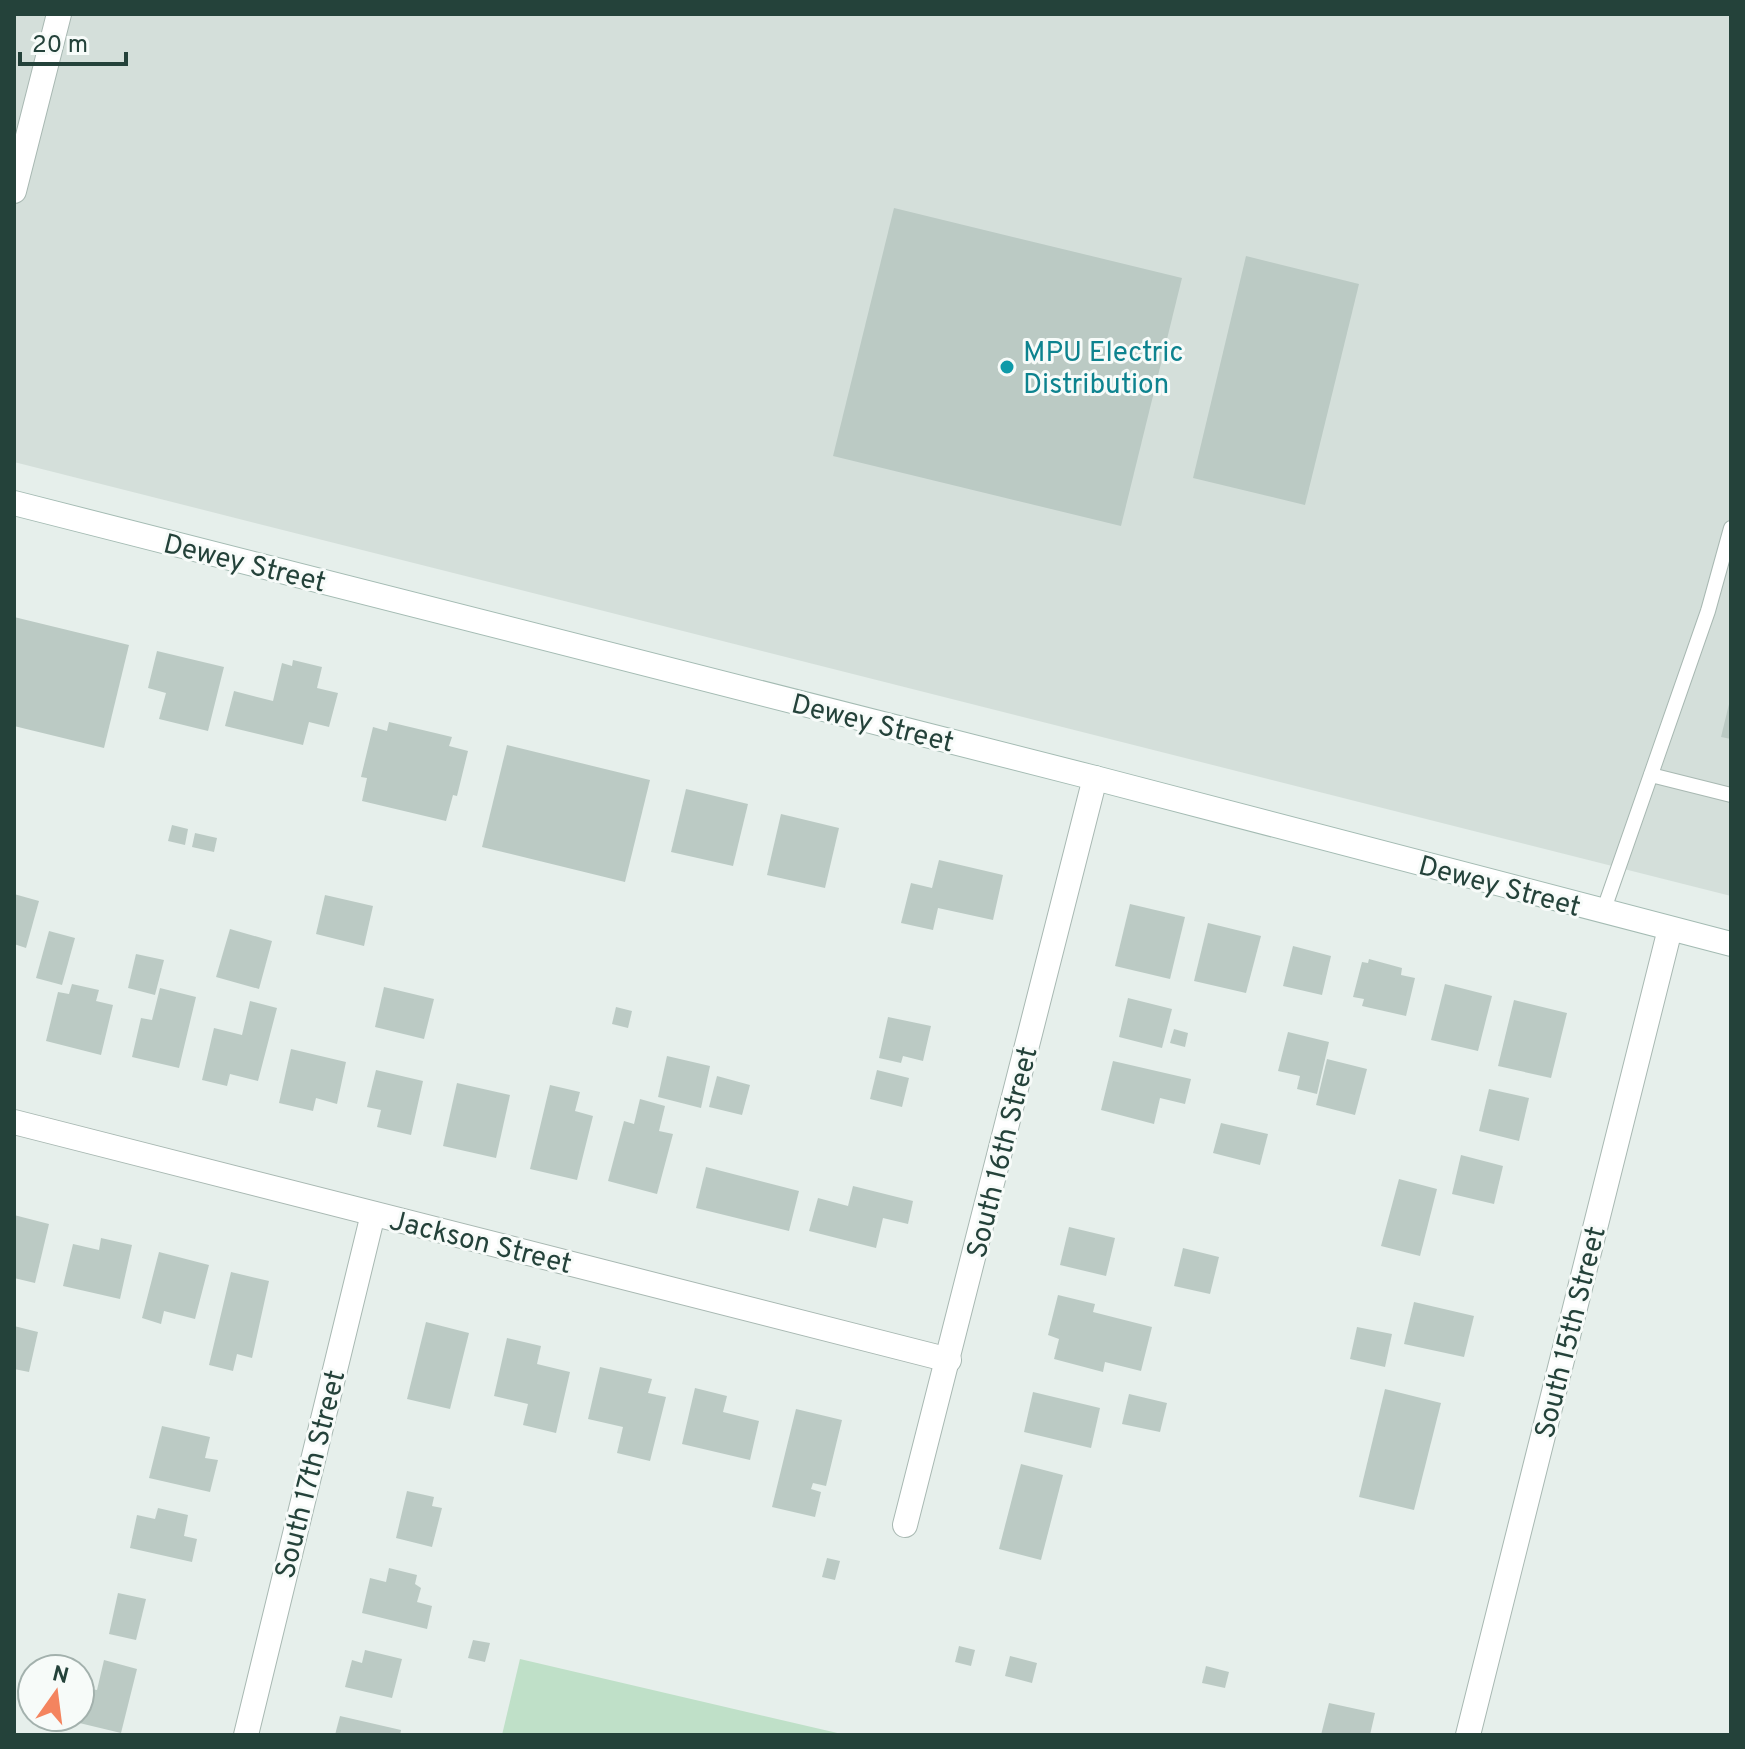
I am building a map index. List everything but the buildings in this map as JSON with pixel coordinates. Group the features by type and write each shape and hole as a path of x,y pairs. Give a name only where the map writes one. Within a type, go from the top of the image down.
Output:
{"street":[{"path":"14,191 59,14"},
{"name":"Dewey Street","path":"14,503 1095,778 1731,944"},
{"name":"South 16th Street","path":"905,1525 1095,778"},
{"name":"South 15th Street","path":"1468,1735 1670,929"},
{"name":"Jackson Street","path":"14,1122 949,1360"},
{"name":"South 17th Street","path":"246,1735 373,1214"}],"lane":[{"path":"1603,912 1708,611 1731,528"},
{"path":"1651,775 1731,795"}],"shaded area":[{"path":"14,14 1731,14 1731,896 14,462"}],"green space":[{"path":"520,1659 846,1735 502,1735"}],"place":[{"name":"MPU Electric Distribution","path":"1007,367"}]}
